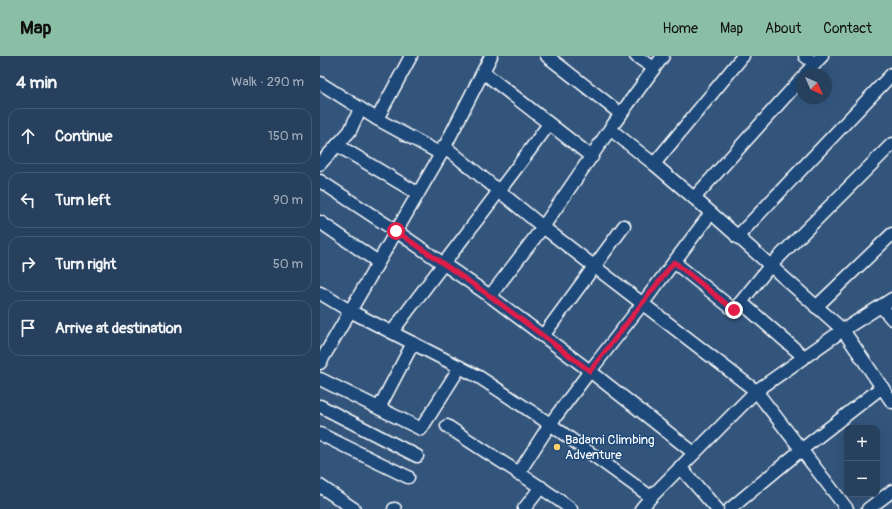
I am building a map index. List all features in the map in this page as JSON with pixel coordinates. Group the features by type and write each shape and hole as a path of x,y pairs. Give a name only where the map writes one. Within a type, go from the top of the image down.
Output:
{"street":[{"path":"320,363 442,150 491,56"},
{"path":"547,56 621,114"},
{"path":"636,56 654,68"},
{"path":"490,296 543,227 610,129 663,56"},
{"path":"654,164 743,56"},
{"path":"805,56 818,60 811,68"},
{"path":"376,119 407,58"},
{"path":"483,72 592,157"},
{"path":"737,237 892,74"},
{"path":"320,83 376,119 442,150 500,191 543,227 756,390 847,509"},
{"path":"694,198 796,85"},
{"path":"321,161 350,131 360,109"},
{"path":"392,332 443,263 500,191 549,124"},
{"path":"610,129 694,198 842,330 892,402"},
{"path":"674,262 734,310 770,266 892,144"},
{"path":"337,145 418,193"},
{"path":"320,181 490,296 590,371 694,453"},
{"path":"518,474 550,424 711,213"},
{"path":"320,222 378,262"},
{"path":"543,336 624,226"},
{"path":"816,307 892,234"},
{"path":"320,293 350,311 479,377 550,424 651,497"},
{"path":"641,509 756,390 842,330 892,299"},
{"path":"741,302 804,357"},
{"path":"881,306 892,319"},
{"path":"379,408 413,343"},
{"path":"320,379 421,429 460,366"},
{"path":"730,509 801,450 882,387"},
{"path":"320,406 417,456"},
{"path":"446,426 518,474 541,487 571,509"},
{"path":"320,434 408,477"},
{"path":"680,467 717,509"},
{"path":"320,486 354,509"},
{"path":"524,509 541,487"},
{"path":"868,509 892,491"}],"place":[{"name":"Badami Climbing Adventure","path":"557,447"}],"route":[{"path":"396,231 490,296 590,371 674,262 734,310"}]}
